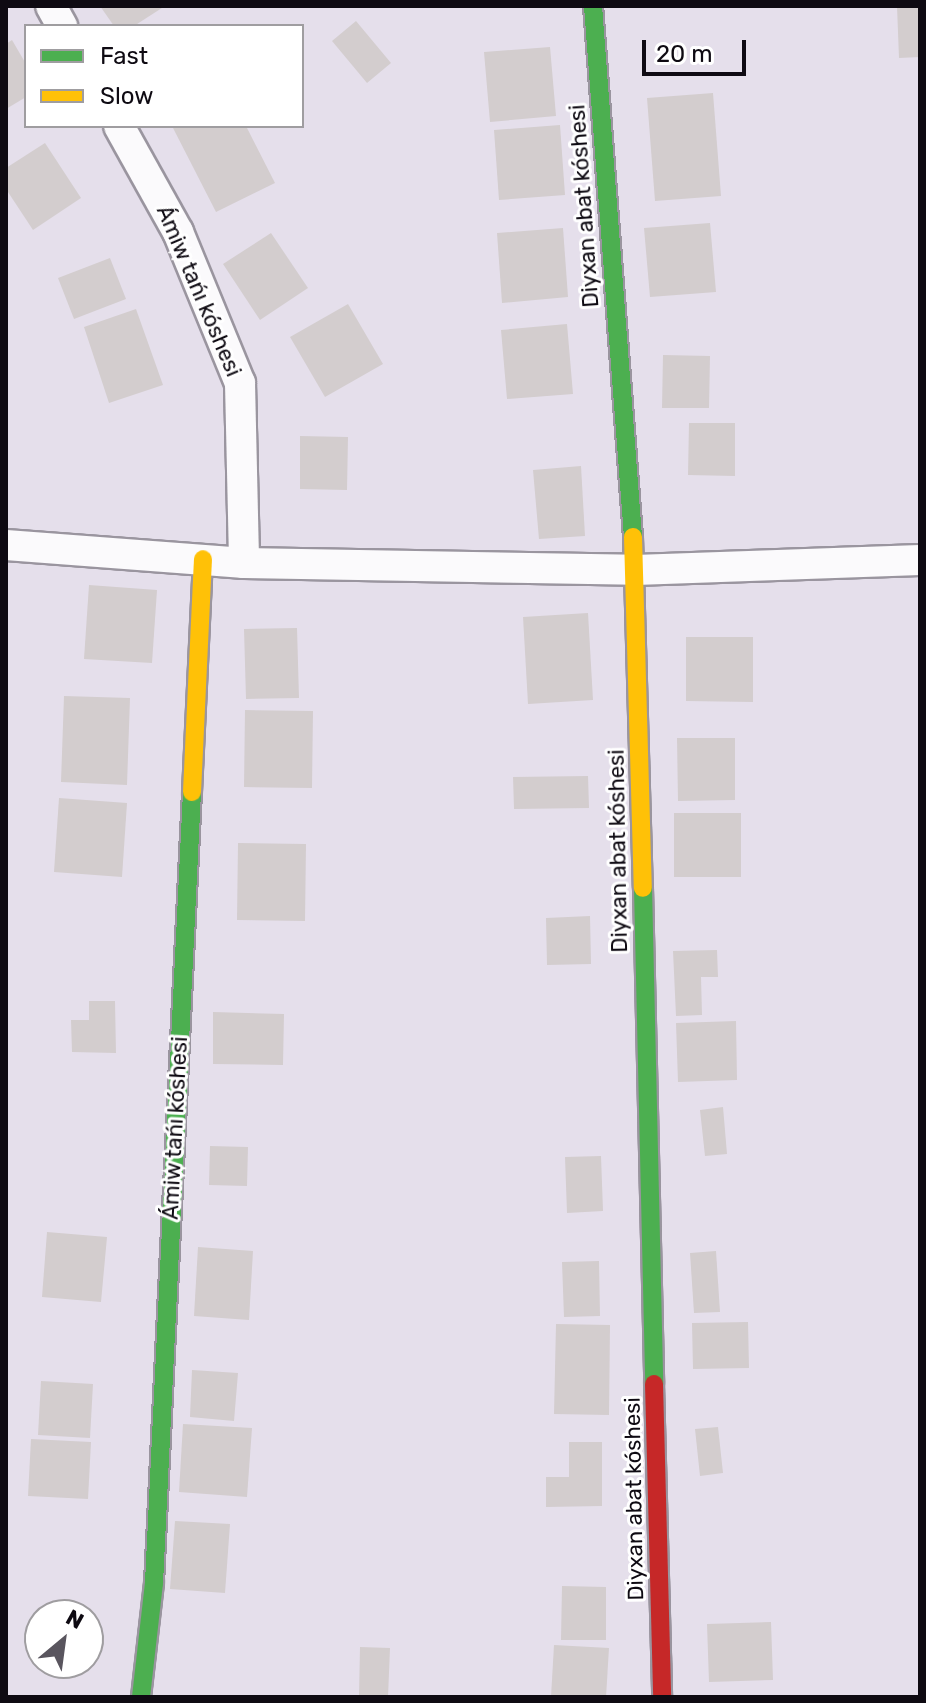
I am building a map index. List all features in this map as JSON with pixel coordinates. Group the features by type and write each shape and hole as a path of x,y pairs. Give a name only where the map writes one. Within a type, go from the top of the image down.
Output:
{"street":[{"path":"51,6 61,24"},
{"name":"Diyxan abat kóshesi","path":"593,6 635,570 662,1697"},
{"name":"Ámiw tańı kóshesi","path":"120,128 178,232 240,383 244,563"},
{"path":"6,545 244,563 635,570 920,560"},
{"name":"Ámiw tańı kóshesi","path":"141,1697 154,1583 203,559"}],"building":[{"path":"100,6 165,6 137,24 113,24"},
{"path":"897,6 920,6 920,57 899,58"},
{"path":"356,21 391,63 367,83 332,41"},
{"path":"12,40 24,61 24,98 6,109 6,44"},
{"path":"550,47 556,116 490,122 484,52"},
{"path":"713,93 721,196 655,201 647,98"},
{"path":"560,125 565,195 499,200 494,130"},
{"path":"173,128 247,128 275,183 216,212"},
{"path":"45,143 81,198 33,230 6,189 6,168"},
{"path":"710,223 716,292 650,297 644,228"},
{"path":"563,228 568,297 502,303 497,233"},
{"path":"271,233 308,288 260,320 223,264"},
{"path":"110,258 126,299 74,319 58,278"},
{"path":"348,304 383,364 325,397 290,337"},
{"path":"136,309 163,385 109,403 84,327"},
{"path":"567,324 573,394 507,399 501,330"},
{"path":"663,355 710,356 709,408 662,408"},
{"path":"689,423 735,423 735,476 688,475"},
{"path":"300,436 348,437 347,490 300,489"},
{"path":"581,466 585,536 539,539 533,470"},
{"path":"89,585 157,590 152,663 84,659"},
{"path":"588,613 593,700 528,704 523,617"},
{"path":"297,628 299,698 246,699 244,629"},
{"path":"686,637 753,637 753,702 686,701"},
{"path":"64,696 130,698 127,785 61,782"},
{"path":"245,710 313,711 312,788 244,787"},
{"path":"677,738 735,738 735,800 678,801"},
{"path":"588,776 589,808 514,809 513,777"},
{"path":"59,798 127,803 122,877 54,872"},
{"path":"674,813 741,813 741,877 674,877"},
{"path":"238,843 306,844 305,921 237,920"},
{"path":"590,916 591,964 547,965 546,918"},
{"path":"717,950 718,977 701,977 702,1015 676,1016 673,951"},
{"path":"89,1001 115,1001 116,1053 72,1052 71,1020 89,1020"},
{"path":"213,1012 284,1014 283,1065 213,1064"},
{"path":"736,1021 737,1080 678,1082 676,1023"},
{"path":"723,1107 727,1154 705,1156 700,1110"},
{"path":"210,1146 248,1147 247,1186 209,1185"},
{"path":"601,1156 603,1211 567,1213 565,1157"},
{"path":"47,1232 107,1237 101,1302 42,1297"},
{"path":"198,1247 253,1251 249,1320 194,1316"},
{"path":"716,1251 720,1312 694,1313 690,1253"},
{"path":"599,1261 600,1316 564,1317 562,1262"},
{"path":"748,1322 749,1368 693,1369 692,1323"},
{"path":"556,1324 610,1325 609,1415 554,1414"},
{"path":"192,1370 238,1373 234,1421 190,1417"},
{"path":"41,1381 93,1384 90,1438 38,1435"},
{"path":"183,1424 252,1428 247,1497 179,1492"},
{"path":"718,1427 723,1473 700,1476 695,1429"},
{"path":"31,1439 91,1442 88,1499 28,1496"},
{"path":"569,1442 602,1442 602,1506 546,1507 546,1477 569,1477"},
{"path":"175,1521 230,1524 225,1593 170,1589"},
{"path":"562,1586 606,1587 606,1640 561,1640"},
{"path":"771,1622 773,1680 709,1682 707,1624"},
{"path":"554,1645 609,1648 606,1697 551,1697"},
{"path":"360,1647 390,1648 388,1697 359,1697"}],"traffic: fast":[{"path":"593,6 633,537"},
{"path":"141,1697 154,1583 192,792"},
{"path":"643,888 654,1384"}],"traffic: slow":[{"path":"633,537 643,888"},
{"path":"192,792 203,559"}],"traffic: jam":[{"path":"654,1384 662,1697"}]}
